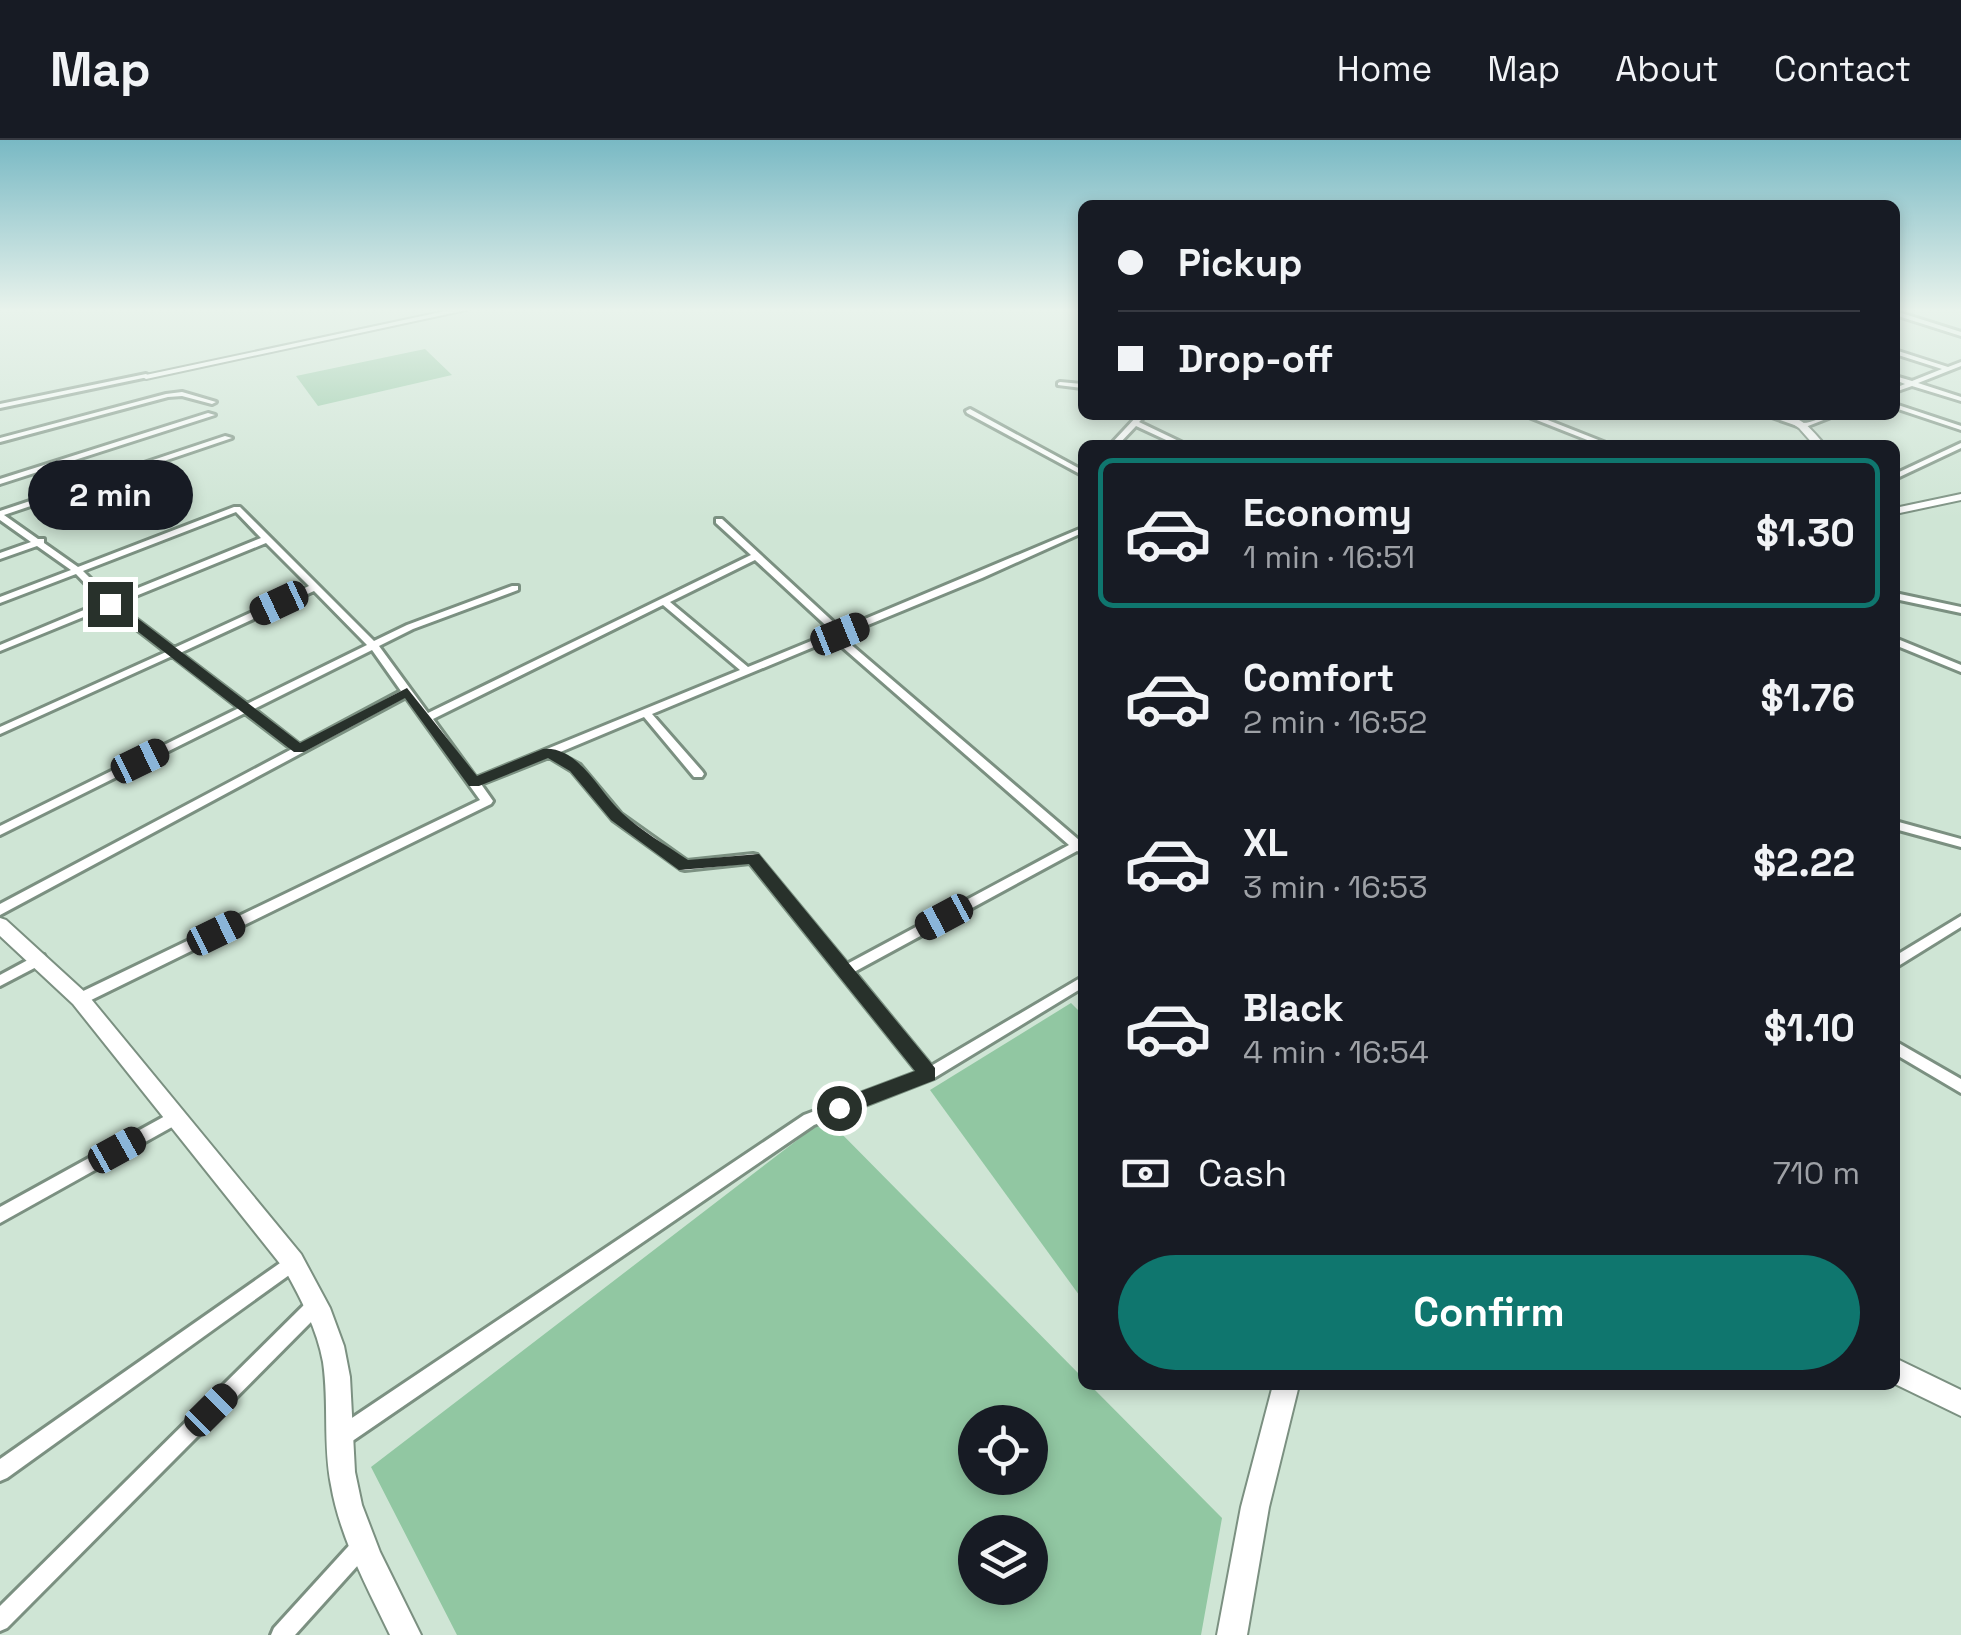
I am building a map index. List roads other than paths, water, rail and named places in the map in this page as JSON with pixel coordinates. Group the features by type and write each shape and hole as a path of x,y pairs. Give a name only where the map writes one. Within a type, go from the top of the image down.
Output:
{"street":[{"path":"0,406 133,379"},
{"path":"1900,379 1961,399"},
{"path":"1900,388 1923,379"},
{"path":"1060,384 1078,386"},
{"path":"0,440 168,394 212,402"},
{"path":"1900,408 1961,428"},
{"path":"970,411 1078,472"},
{"path":"0,482 211,415"},
{"path":"1119,440 1138,420"},
{"path":"1541,420 1594,440"},
{"path":"1785,420 1803,426 1819,420"},
{"path":"1794,420 1816,440"},
{"path":"1135,423 1172,440"},
{"path":"0,515 228,438"},
{"path":"1900,475 1961,445"},
{"path":"1900,509 1961,496"},
{"path":"0,600 237,509 372,645 487,800 80,999"},
{"path":"0,515 41,541 110,604 299,749"},
{"path":"718,522 837,634 1078,843"},
{"path":"474,783 1078,532"},
{"path":"0,648 267,539"},
{"path":"0,556 41,541"},
{"path":"426,718 756,556"},
{"path":"0,731 314,587"},
{"path":"0,831 372,645 514,588"},
{"path":"1900,597 1961,610"},
{"path":"664,601 747,671"},
{"path":"1900,643 1961,669"},
{"path":"0,910 407,692"},
{"path":"646,712 698,774"},
{"path":"548,752 576,768 617,817 685,866 753,858 929,1074"},
{"path":"1900,826 1961,843"},
{"path":"845,971 1078,848"},
{"path":"1900,959 1961,921"},
{"path":"0,925 80,999 293,1262 317,1304 337,1374 338,1439 345,1488 362,1546 406,1635"},
{"path":"0,981 39,958"},
{"path":"338,1439 809,1120 929,1074 1078,984"},
{"path":"1900,1050 1961,1087"},
{"path":"0,1215 176,1117"},
{"path":"0,1470 293,1262"},
{"path":"0,1622 317,1304"},
{"path":"1900,1372 1961,1403"},
{"path":"1232,1635 1255,1507 1285,1390"},
{"path":"281,1635 362,1546"}]}
